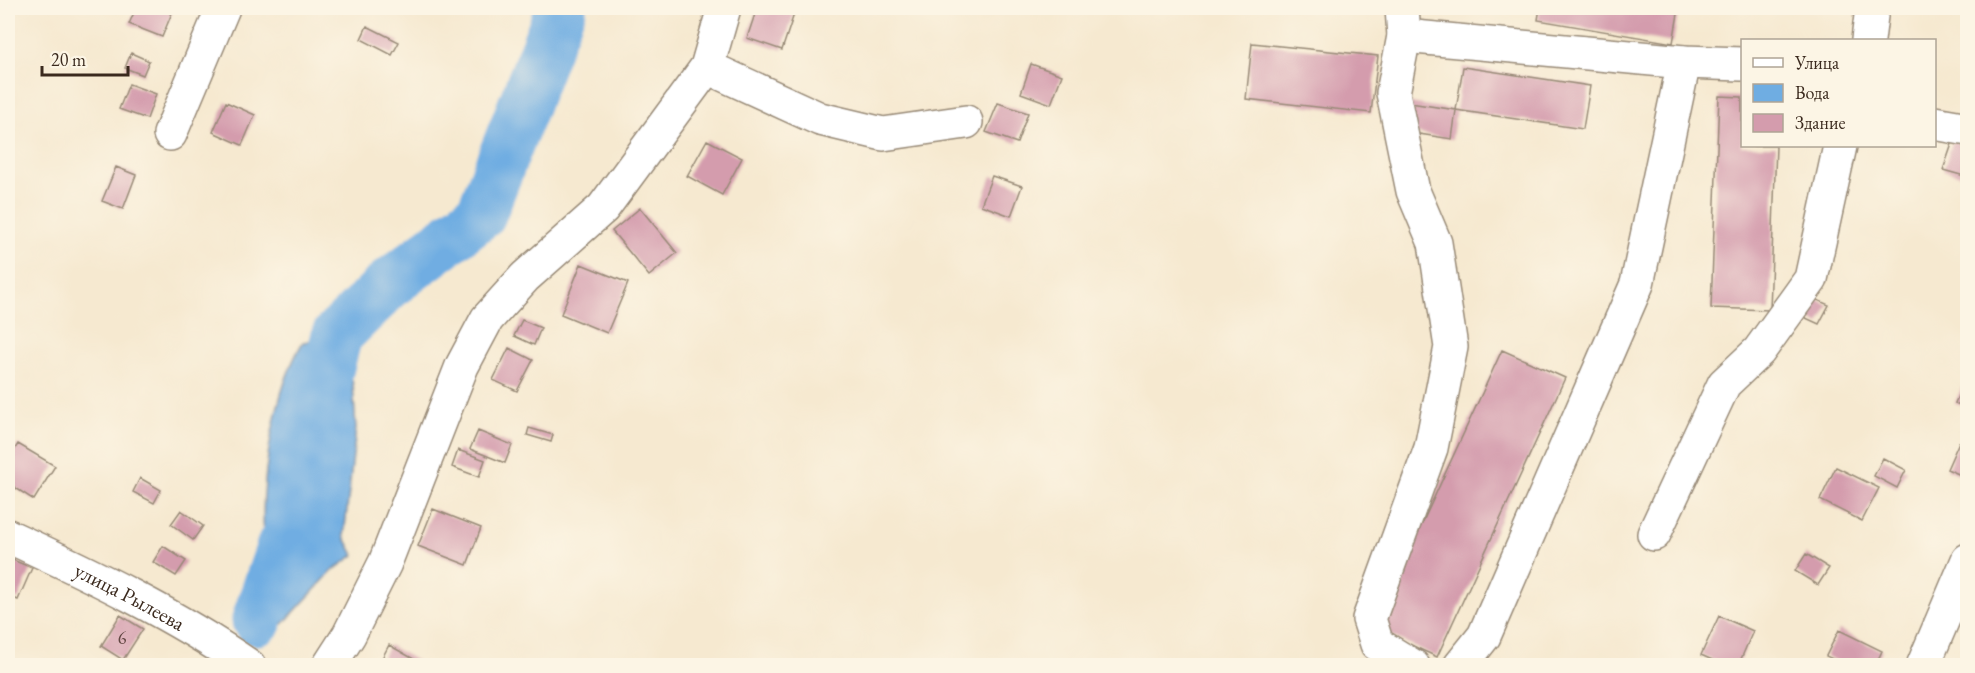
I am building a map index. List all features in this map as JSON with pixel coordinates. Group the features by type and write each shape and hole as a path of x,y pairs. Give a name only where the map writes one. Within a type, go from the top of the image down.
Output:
{"street":[{"path":"170,134 223,8"},
{"path":"1868,39 1872,8"},
{"path":"329,666 349,635 385,563 462,366 488,319 525,278 603,208 707,68 720,22"},
{"path":"1413,666 1377,644 1369,620 1431,448 1451,347 1435,243 1413,191 1393,93 1403,22 1684,62 1741,64"},
{"path":"1460,666 1484,636 1637,284 1684,62"},
{"path":"707,68 820,119 883,134 966,122"},
{"path":"1936,123 1968,129"},
{"path":"1654,534 1724,384 1759,351 1811,279 1840,147"},
{"name":"улица Рылеева","path":"8,536 95,577 214,641 249,666"},
{"path":"1923,666 1968,560"}],"water":[{"path":"316,340 342,352 353,384 356,428 344,536 354,555 331,572 283,624 263,616 257,594 263,554 263,502 266,475 271,436 287,376 303,342"}],"building":[{"path":"136,8 174,8 162,37 129,24"},
{"path":"757,8 796,8 782,50 747,38"},
{"path":"1540,8 1679,8 1673,43 1538,20"},
{"path":"367,26 399,42 392,55 361,39"},
{"path":"1252,43 1378,56 1371,113 1246,99"},
{"path":"131,53 149,61 143,75 125,68"},
{"path":"1031,64 1062,75 1051,104 1021,93"},
{"path":"1463,67 1590,86 1583,129 1456,110"},
{"path":"129,84 156,94 147,119 119,109"},
{"path":"1719,96 1741,97 1741,147 1776,147 1770,310 1711,308"},
{"path":"226,102 255,115 242,145 213,132"},
{"path":"998,103 1028,113 1017,143 986,132"},
{"path":"1410,103 1456,110 1452,139 1406,132"},
{"path":"707,140 742,158 722,195 687,176"},
{"path":"1953,141 1968,146 1968,177 1943,170"},
{"path":"116,167 136,175 123,209 102,201"},
{"path":"992,176 1022,186 1011,216 981,205"},
{"path":"640,208 677,253 649,276 612,231"},
{"path":"581,264 628,283 607,333 561,314"},
{"path":"1806,295 1829,305 1819,324 1797,314"},
{"path":"522,320 541,328 534,345 514,336"},
{"path":"509,348 533,360 517,391 493,380"},
{"path":"1502,350 1565,378 1437,657 1374,628"},
{"path":"1964,383 1968,385 1968,408 1955,403"},
{"path":"529,428 553,435 551,442 527,435"},
{"path":"478,431 512,445 505,463 470,449"},
{"path":"1959,442 1968,446 1968,478 1947,469"},
{"path":"18,444 55,466 34,500 8,483 8,460"},
{"path":"458,450 485,460 479,477 452,467"},
{"path":"1883,458 1906,470 1897,488 1874,476"},
{"path":"1836,467 1879,488 1862,521 1820,500"},
{"path":"140,478 161,490 154,503 133,492"},
{"path":"433,509 481,528 467,565 418,546"},
{"path":"181,510 203,526 193,540 171,524"},
{"path":"163,546 186,561 176,576 153,562"},
{"path":"1806,554 1829,568 1818,585 1795,571"},
{"path":"8,558 32,568 18,600 8,596"},
{"path":"120,615 143,629 123,660 101,646"},
{"path":"1719,616 1753,631 1738,666 1726,666 1701,655"},
{"path":"1839,630 1882,651 1875,666 1847,666 1826,656"},
{"path":"389,645 426,666 378,666"}],"waterway":[{"path":"317,414 337,335 389,284 481,214 561,8"},
{"path":"257,620 283,543"}]}
